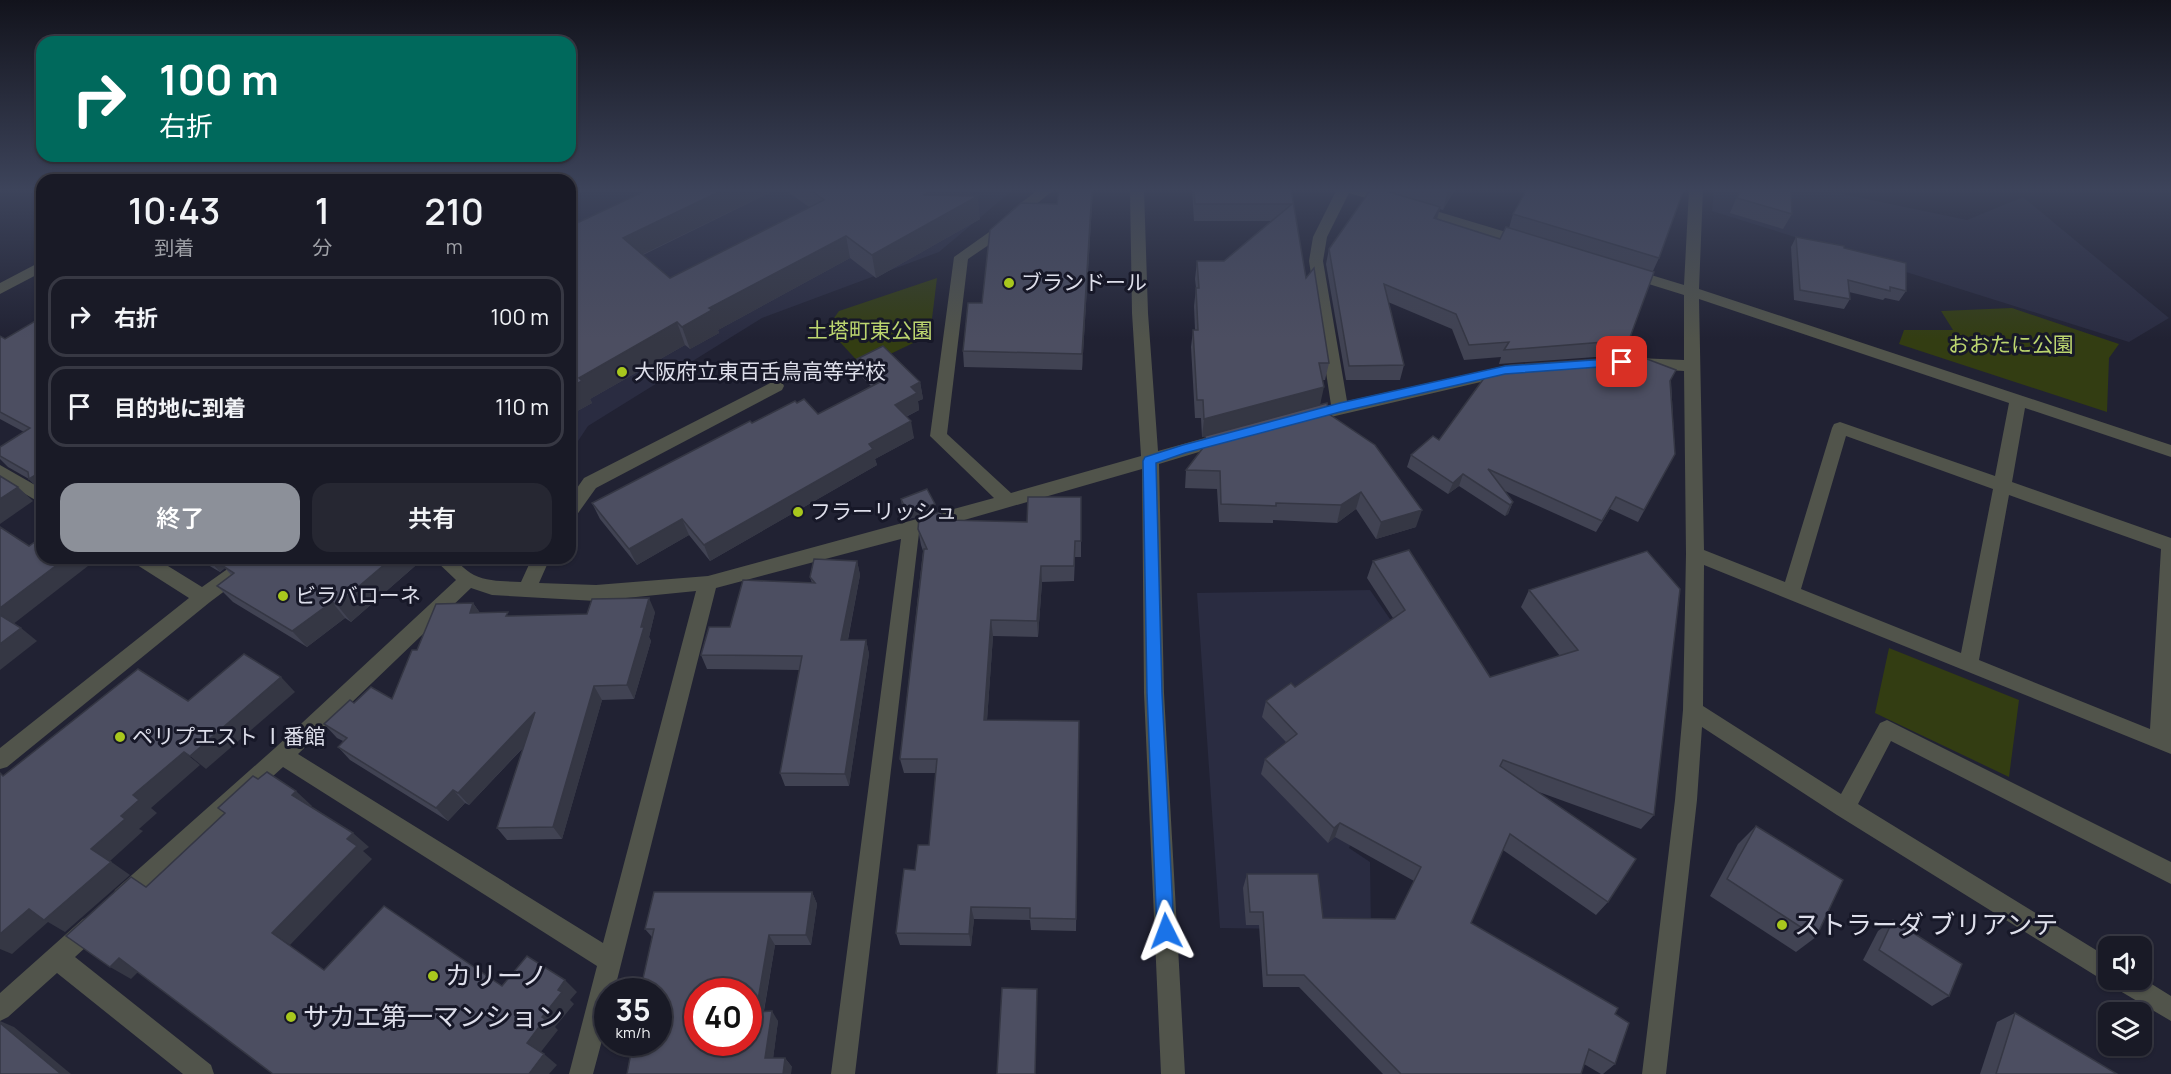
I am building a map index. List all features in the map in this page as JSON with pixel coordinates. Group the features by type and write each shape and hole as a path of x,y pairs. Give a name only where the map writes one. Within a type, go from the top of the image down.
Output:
{"street":[{"path":"989,239 961,257 938,436 1008,501"},
{"path":"1138,239 1140,313 1150,461 1154,693 1173,1074"},
{"path":"1320,239 1316,261 1340,408"},
{"path":"1515,239 1544,248"},
{"path":"1654,1074 1686,800 1693,710 1695,554 1691,292 1694,239"},
{"path":"1612,268 2171,451"},
{"path":"0,289 36,269"},
{"path":"1622,362 1693,366"},
{"path":"1284,423 1505,370 1528,369"},
{"path":"576,503 590,483 777,386"},
{"path":"1969,663 2018,400"},
{"path":"1695,554 1791,593 1969,663 2165,744 2170,545 1840,428 1791,593"},
{"path":"449,564 468,580 492,588 526,591 596,593 708,583 911,529 1239,435"},
{"path":"0,472 36,493"},
{"path":"843,1074 911,529"},
{"path":"150,564 203,597"},
{"path":"0,760 203,597 248,564"},
{"path":"526,591 538,564"},
{"path":"0,1009 282,755 468,580"},
{"path":"581,1074 708,583"},
{"path":"1693,710 1845,808 2098,964"},
{"path":"1845,808 1887,729 2171,873"},
{"path":"282,755 610,961"},
{"path":"57,958 202,1074"},
{"path":"2140,990 2171,1009"}],"shaded area":[{"name":"大阪府立東百舌鳥高等学校","path":"576,239 954,239 939,252 762,318 588,426 576,444"},
{"path":"1802,239 2074,239 2169,318 2129,342"},
{"path":"1370,590 1416,657 1361,821 1349,848 1370,862 1371,930 1220,928 1197,593"}],"green space":[{"name":"土塔町東公園","path":"937,278 930,335 863,367 827,328 839,311"},
{"name":"おおたに公園","path":"2012,308 2119,344 2109,358 2107,412 1899,344 1904,330 1953,330 1941,311"},
{"path":"1889,648 2019,700 2009,777 1875,713"}],"building":[{"path":"576,239 624,239 670,278 747,239 840,239 709,308 712,310 682,327 677,322 579,378 582,381 576,384"},
{"path":"850,239 901,239 872,255"},
{"path":"989,239 1089,239 1082,354 963,351 968,303 982,303"},
{"path":"1250,239 1299,239 1306,278 1314,268 1329,363 1319,363 1324,387 1204,419 1203,400 1197,400 1193,330 1198,330 1197,261 1224,261"},
{"path":"1336,239 1546,239 1654,272 1629,340 1504,350 1509,342 1469,345 1456,314 1384,284 1404,365 1349,366 1329,249"},
{"path":"1596,239 1666,239 1659,258"},
{"path":"1796,239 1844,246 1844,248 1906,263 1906,291 1890,287 1890,291 1848,280 1850,299 1800,290"},
{"path":"36,321 36,475 29,479 28,472 0,456 0,447 30,428 0,412 0,336 5,339"},
{"path":"883,346 920,382 911,387 917,393 895,405 911,421 869,444 873,449 704,545 682,519 629,549 592,503 750,421 752,423 795,401 797,403 804,399 818,414 880,382 857,359"},
{"path":"1628,357 1647,359 1676,370 1670,381 1675,454 1644,510 1616,497 1602,521 1488,469 1513,502 1510,505 1463,474 1453,483 1411,455 1433,436 1439,440 1490,370 1510,365"},
{"path":"1327,403 1329,414 1375,445 1422,510 1381,522 1361,492 1341,505 1221,504 1220,471 1186,470 1206,444 1205,436"},
{"path":"0,476 18,487 0,499"},
{"path":"927,489 935,504 907,512 901,499"},
{"path":"1028,497 1081,497 1081,541 1075,541 1074,566 1041,566 1037,621 991,620 984,720 1079,721 1076,919 1030,918 1030,908 971,907 969,934 896,933 904,869 915,870 918,845 929,845 937,759 900,759 924,549 927,549 918,529 919,518 941,512 946,520 1027,522"},
{"path":"0,527 29,546 36,541 36,564 58,564 0,608"},
{"path":"1409,550 1490,677 1578,650 1529,590 1647,551 1680,589 1654,815 1503,760 1500,766 1636,859 1608,902 1510,834 1471,923 1618,1008 1615,1014 1629,1023 1615,1064 1589,1049 1581,1074 1401,1074 1304,975 1267,975 1263,912 1250,912 1247,874 1318,874 1323,918 1395,919 1421,867 1340,823 1334,828 1265,759 1297,734 1266,701 1291,683 1295,687 1405,610 1373,561"},
{"path":"814,559 857,561 841,640 866,640 845,774 780,773 802,656 701,655 709,627 730,627 743,580 815,583 810,577"},
{"name":"ビラバローネ","path":"226,564 385,564 337,605 332,602 292,631 217,586 234,573 223,566"},
{"path":"649,598 641,627 644,627 627,685 594,686 553,827 497,828 535,712 458,793 453,790 436,808 338,747 347,738 324,724 350,700 354,703 371,687 392,699 412,650 417,650 436,604 473,603 470,613 508,612 506,616 587,614 592,599"},
{"path":"0,615 21,628 0,644"},
{"path":"244,654 281,677 190,756 184,752 133,795 139,800 121,816 125,819 91,849 111,862 44,920 29,909 0,934 0,773 3,776 138,669 188,701"},
{"path":"267,772 296,791 292,795 353,833 347,839 357,846 272,933 324,970 384,906 502,986 527,956 565,980 558,990 562,992 542,1017 545,1019 527,1043 544,1054 529,1074 273,1074 119,958 110,967 66,936 131,877 146,887 225,813 218,808 253,776 258,779"},
{"path":"1756,826 1843,880 1816,937 1727,879"},
{"path":"654,892 812,892 806,935 769,935 762,978 684,978 684,1056 762,1056 762,1012 772,1011 765,1058 785,1058 783,1074 627,1074 630,1056 672,1056 672,978 643,978 654,929 645,929"},
{"path":"1893,920 1962,964 1949,996 1879,950"},
{"path":"1002,988 1037,989 1035,1074 997,1074"},
{"path":"2015,1013 2117,1074 1996,1074"},
{"path":"0,1023 61,1074 0,1074"}],"place":[{"name":"ブランドール","path":"1009,283"},
{"name":"大阪府立東百舌鳥高等学校","path":"622,372"},
{"name":"フラーリッシュ","path":"798,512"},
{"name":"ビラバローネ","path":"283,596"},
{"name":"ペリプエスト Ⅰ番館","path":"120,737"},
{"name":"ストラーダ ブリアンテ","path":"1782,925"},
{"name":"カリーノ","path":"433,976"},
{"name":"サカエ第一マンション","path":"291,1017"}],"route":[{"path":"1166,931 1154,693 1150,461 1183,449 1340,408 1505,370 1622,362"}]}
